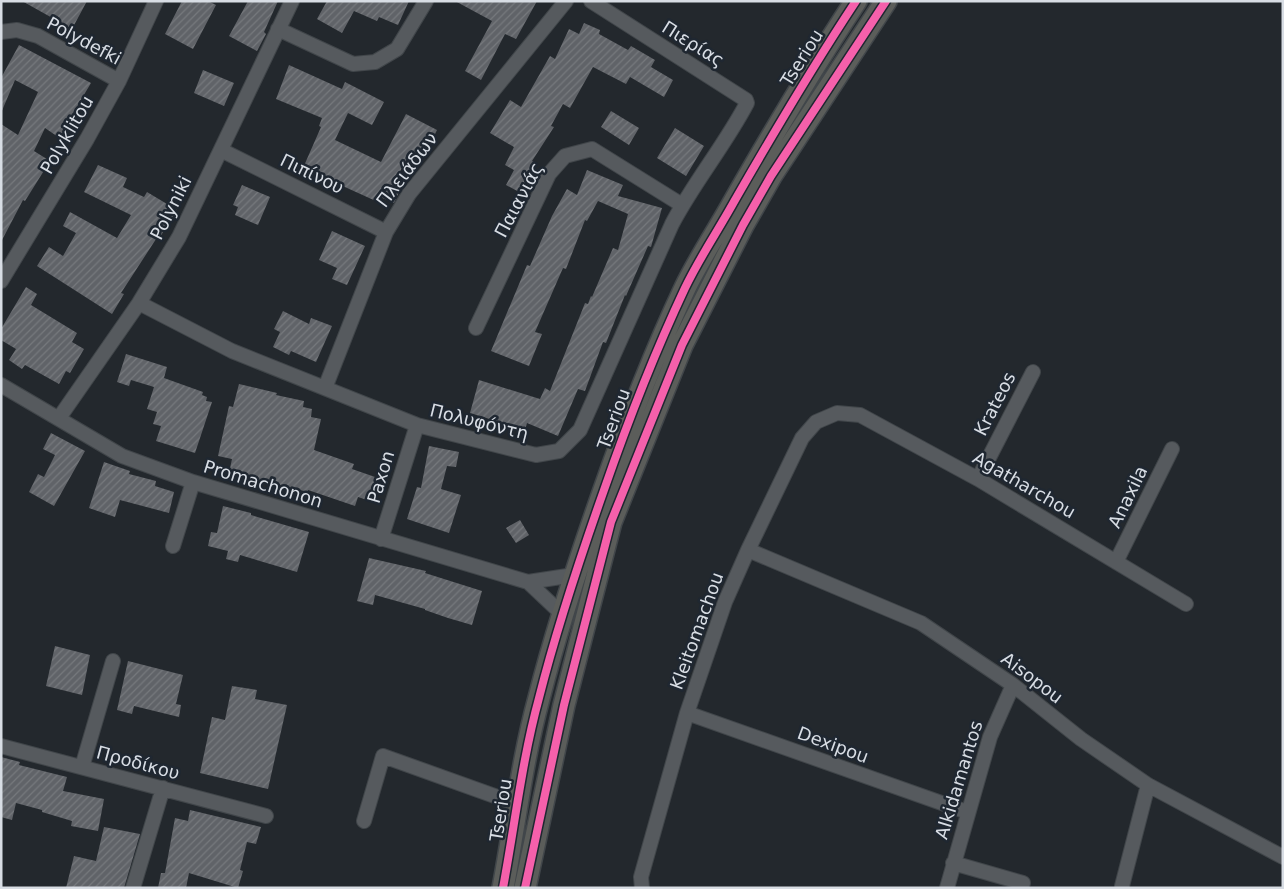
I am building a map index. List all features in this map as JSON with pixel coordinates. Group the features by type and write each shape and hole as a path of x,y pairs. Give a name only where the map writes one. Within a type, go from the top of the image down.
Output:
{"main road":[{"name":"Tseriou","path":"503,888 516,804 538,698 574,575 624,433 654,356 686,285 778,124 856,1"},
{"name":"Tseriou","path":"525,888 564,706 611,522 682,345 743,225 771,176 886,1"}],"street":[{"name":"Polyklitou","path":"1,281 82,147 119,81 156,1"},
{"name":"Polyniki","path":"59,418 138,303 179,237 292,1"},
{"path":"278,29 352,64 375,62 397,49 426,1"},
{"name":"Πλειάδων","path":"325,388 386,232 409,194 566,1"},
{"name":"Πιερίας","path":"591,1 746,100 747,103"},
{"name":"Polydefki","path":"1,32 17,30 38,36 119,81"},
{"name":"Πολυφόντη","path":"138,303 232,351 417,425 536,455 559,451 580,430 682,205 737,122 747,103"},
{"name":"Παιανιάς","path":"476,328 549,174 565,156 592,149 682,205"},
{"name":"Πιπίνου","path":"221,150 386,232"},
{"name":"Krateos","path":"978,479 1032,372"},
{"name":"Promachonon","path":"1,385 122,456 193,482 528,582 574,575"},
{"name":"Agatharchou","path":"837,414 860,415 978,479 1186,604"},
{"name":"Kleitomachou","path":"642,888 641,877 687,713 725,602 802,438 816,422 837,414"},
{"name":"Paxon","path":"381,539 417,425"},
{"name":"Anaxila","path":"1116,562 1172,449"},
{"path":"173,546 193,482"},
{"name":"Aisopou","path":"748,550 921,623 1013,685 1081,739 1148,785 1283,857"},
{"name":"Promachonon","path":"528,582 562,615"},
{"path":"82,767 114,661"},
{"name":"Alkidamantos","path":"947,888 990,736 1013,685"},
{"name":"Dexipou","path":"687,713 967,812"},
{"name":"Προδίκου","path":"1,746 266,816"},
{"path":"364,820 383,756 516,804"},
{"path":"1122,886 1148,785"},
{"path":"133,888 163,788"},
{"path":"954,863 1023,883"}],"building":[{"path":"22,1 87,1 72,29"},
{"path":"182,1 208,1 216,5 193,49 165,34"},
{"path":"248,1 278,1 264,32 266,34 257,51 229,36"},
{"path":"327,1 409,1 398,25 379,17 377,21 354,11 342,33 317,19"},
{"path":"455,1 537,1 516,39 505,34 481,80 465,71 492,21"},
{"path":"584,23 600,30 599,34 628,50 631,46 655,60 651,67 673,80 664,97 630,77 626,84 593,67 570,108 563,104 551,126 554,127 532,161 537,164 521,193 506,185 514,170 505,165 514,147 490,133 510,100 521,107 550,56 555,59 569,29 579,34"},
{"path":"19,45 91,83 69,120 72,122 61,139 45,128 34,151 50,161 25,201 23,200 1,242 1,124 18,135 38,92 15,80 1,113 1,78"},
{"path":"289,65 342,89 345,82 384,102 372,125 348,113 335,140 381,162 406,114 437,130 422,160 410,154 395,180 403,183 394,203 380,197 378,202 303,168 321,127 319,126 322,118 276,99"},
{"path":"203,70 234,83 224,106 194,93"},
{"path":"611,111 639,128 629,145 601,127"},
{"path":"675,128 704,146 686,176 657,158"},
{"path":"98,165 127,178 123,187 144,197 147,192 177,210 121,293 124,294 112,314 37,266 49,247 63,256 76,233 63,226 70,212 117,238 131,215 84,192"},
{"path":"587,170 623,185 618,196 662,208 651,247 648,246 625,295 606,343 603,342 585,391 578,389 558,436 527,423 525,430 470,413 479,380 540,399 545,388 550,391 585,303 588,304 592,297 613,248 618,250 628,214 598,201 587,221 585,220 566,269 563,268 535,332 542,334 529,366 491,351 527,265 530,266 552,216 567,189 577,195"},
{"path":"242,185 270,197 258,225 235,215 238,207 233,205"},
{"path":"332,231 365,246 347,285 332,279 337,268 319,260"},
{"path":"26,287 37,294 31,305 77,333 72,342 84,349 70,373 66,371 59,384 25,365 22,369 9,360 16,349 1,340 1,329"},
{"path":"283,311 309,324 311,318 332,326 316,362 291,351 289,355 273,347 280,332 274,329"},
{"path":"126,354 167,367 164,378 203,392 202,395 207,397 206,401 212,402 195,453 156,441 161,426 153,424 157,412 147,409 154,387 131,380 129,386 117,382"},
{"path":"239,384 304,401 303,407 312,409 311,417 321,419 314,450 354,464 352,469 378,478 370,501 358,497 355,506 308,490 308,492 229,473 232,459 218,456 229,406 233,407"},
{"path":"51,433 85,451 54,506 29,492 38,474 44,477 55,455 43,449"},
{"path":"429,446 459,452 456,467 447,466 441,489 461,495 449,533 407,519 417,487 421,488"},
{"path":"104,462 130,471 129,474 156,481 155,486 174,492 169,513 120,500 115,517 89,508"},
{"path":"223,506 309,532 297,572 240,555 238,562 226,559 228,551 208,546 211,532 217,533"},
{"path":"520,520 529,535 516,543 506,528"},
{"path":"369,558 426,571 425,573 482,591 472,625 375,595 373,605 357,601"},
{"path":"55,646 90,655 82,695 46,686"},
{"path":"128,661 183,675 176,704 181,705 179,717 134,706 132,714 117,710"},
{"path":"232,686 257,690 255,699 287,705 268,789 200,773 212,717 225,720"},
{"path":"1,757 20,762 19,765 67,777 63,791 104,799 98,831 71,826 72,821 16,803 12,820 1,817"},
{"path":"190,810 261,827 256,844 247,842 240,870 243,871 238,888 189,873 186,888 158,888 161,873 165,873 175,818 188,821"},
{"path":"104,827 140,834 124,888 66,888 74,856 96,861"}],"cycle path":[{"path":"503,888 528,745 546,671 586,541 642,388 685,288 697,265 794,99 856,1"},
{"path":"525,888 564,705 611,522 682,345 743,225 771,176 886,1"}]}
